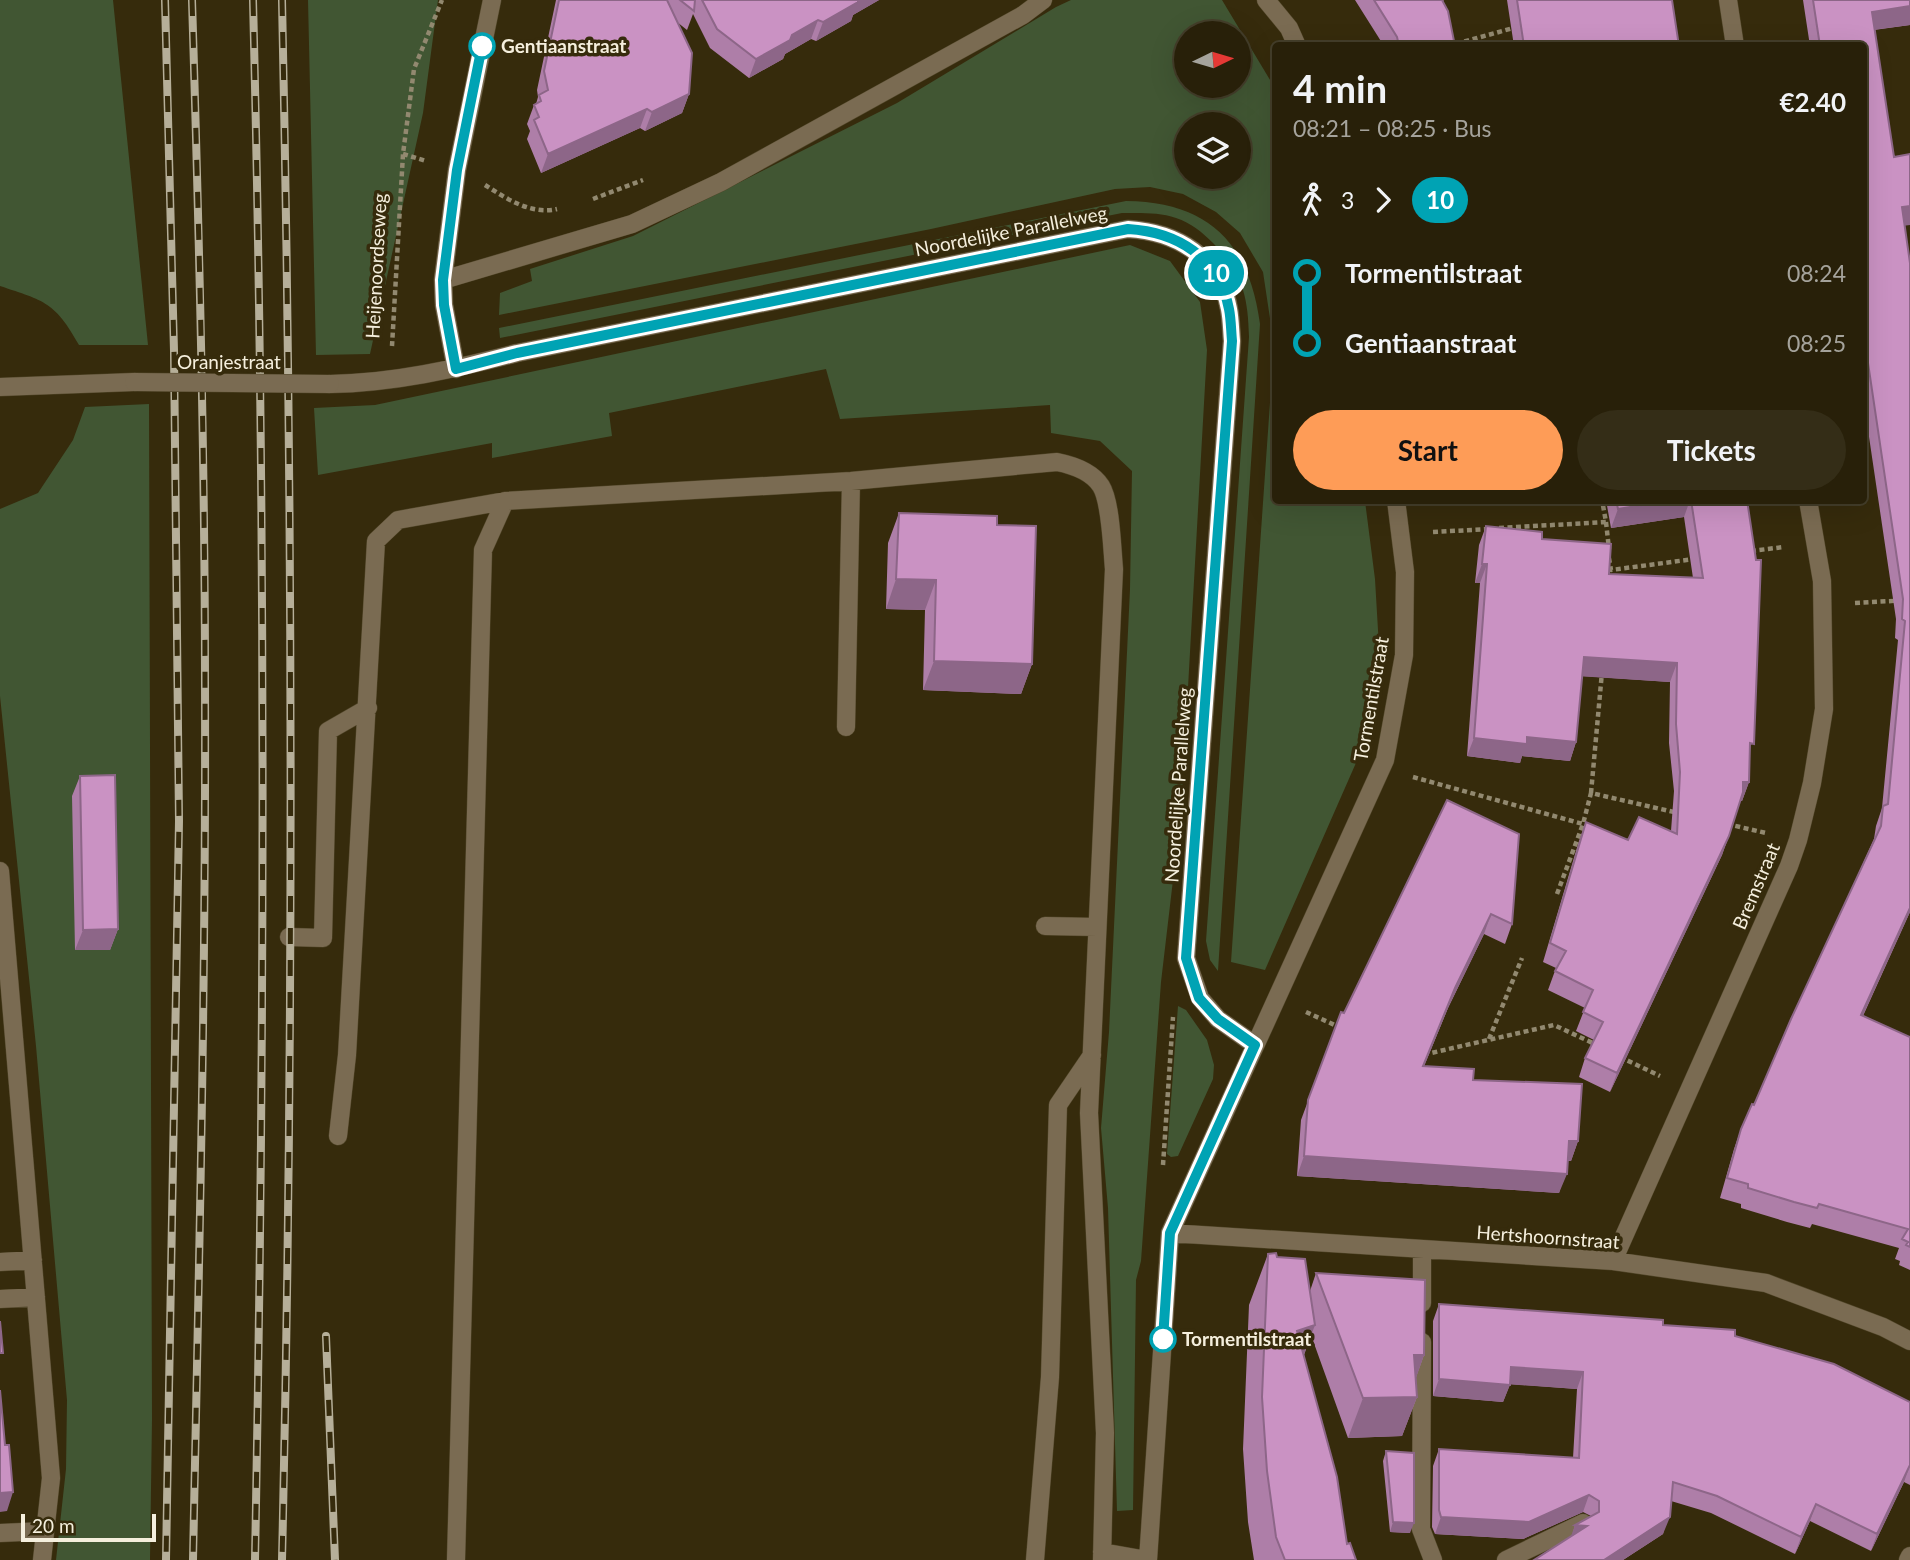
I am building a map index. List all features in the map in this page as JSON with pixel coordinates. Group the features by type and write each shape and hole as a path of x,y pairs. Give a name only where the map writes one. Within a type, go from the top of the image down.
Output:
{"street":[{"path":"456,369 444,305 443,280 457,170 492,0"},
{"path":"443,280 632,224 721,181 1023,15 1043,0"},
{"path":"1266,0 1289,28 1295,42"},
{"path":"1728,0 1734,42"},
{"name":"Noordelijke Parallelweg","path":"456,369 517,353 1128,229 1150,230 1173,238 1198,252 1216,274 1229,307 1232,341 1186,958 1199,998 1218,1019 1255,1045"},
{"name":"Oranjestraat","path":"0,387 134,382 330,384 390,381 456,369"},
{"path":"338,1136 347,1055 376,541 398,520 505,501 851,481 1057,462 1077,467 1101,485 1111,522 1114,569 1089,1113 1105,1433 1102,1556 1148,1560 1170,1233 1255,1045"},
{"path":"846,727 851,481"},
{"path":"456,1560 483,550 505,501"},
{"name":"Tormentilstraat","path":"1255,1045 1382,768 1404,655 1405,572 1397,504"},
{"name":"Bremstraat","path":"1613,1262 1798,841 1812,783 1824,709 1823,605 1809,504"},
{"path":"289,937 323,938 328,731 368,708"},
{"path":"0,871 7,1032 33,1260 51,1478 41,1560"},
{"path":"1045,926 1097,927"},
{"path":"1035,1560 1050,1377 1058,1105 1092,1055"},
{"name":"Hertshoornstraat","path":"1170,1233 1613,1262 1766,1283 1883,1327 1910,1341"},
{"path":"1422,1249 1422,1529 1433,1560"},
{"path":"0,1262 33,1260"},
{"path":"0,1300 36,1297"},
{"path":"1506,1560 1583,1522"},
{"path":"0,1534 45,1531"}],"path":[{"name":"Heijenoordseweg","path":"390,381 403,154 414,69 442,0"},
{"path":"1463,42 1522,26 1516,18"},
{"path":"457,170 512,202 543,212 566,207"},
{"path":"590,200 653,176"},
{"path":"1603,504 1611,570 1706,557"},
{"path":"1401,534 1606,522"},
{"path":"1747,552 1815,543"},
{"path":"1823,605 1910,600"},
{"path":"1556,894 1583,824 1591,793 1602,668"},
{"path":"1382,768 1583,824"},
{"path":"1591,793 1682,814"},
{"path":"1720,823 1798,841"},
{"path":"1163,1175 1175,993 1186,958"},
{"path":"1488,1040 1522,958"},
{"path":"1276,999 1350,1031"},
{"path":"1420,1051 1431,1053 1555,1025 1604,1049"},
{"path":"1616,1054 1689,1089"}],"green space":[{"path":"0,0 113,0 148,345 79,345 63,320 47,305 0,286"},
{"path":"308,0 438,0 423,113 370,354 316,355"},
{"path":"1071,0 1222,0 1235,21 1174,21 1174,98 1251,98 1251,48 1272,83 1272,332 1263,272 1240,233 1216,212 1183,194 1150,187 1115,189 931,229 499,315 500,293 532,281 530,269 633,236 897,103"},
{"path":"1126,201 1155,203 1180,209 1202,219 1220,232 1235,250 1246,271 1260,324 1218,971 1210,960 1206,941 1249,337 1245,297 1237,275 1223,254 1205,235 1187,222 1170,216 1122,213 500,338 499,328"},
{"path":"1130,245 1170,261 1200,302 1207,350 1181,812 1161,982 1141,1261 1136,1280 1133,1510 1117,1511 1108,1208 1101,1128 1109,1032 1130,589 1132,471 1100,441 1051,433 1050,405 840,419 826,369 609,413 612,436 492,458 492,443 318,475 314,408 375,405"},
{"path":"1272,374 1272,504 1365,504 1375,579 1380,664 1359,756 1265,970 1231,962"},
{"path":"149,404 152,1419 150,1560 56,1560 66,1469 67,1400 36,1046 0,696 0,509 38,493 73,440 85,407"},
{"path":"1178,1006 1186,1010 1207,1040 1214,1065 1213,1079 1178,1156 1171,1157 1167,1154"}],"building":[{"path":"559,0 667,0 692,53 689,94 652,112 647,109 548,154 534,120 539,117 534,105 541,101 539,95 548,90 544,71"},
{"path":"680,0 695,0 694,11"},
{"path":"702,0 858,2 823,22 818,20 756,59 717,29"},
{"path":"1374,0 1442,0 1448,11 1454,42 1398,42"},
{"path":"1517,0 1672,0 1678,42 1523,42"},
{"path":"1813,0 1910,0 1910,6 1872,12 1894,157 1910,154 1910,206 1902,207 1910,263 1910,908 1861,1015 1910,1037 1910,1247 1906,1245 1908,1242 1902,1239 1908,1229 1819,1204 1817,1208 1794,1202 1748,1188 1748,1184 1727,1178 1741,1129 1881,826 1883,806 1888,804 1905,621 1902,619 1903,599 1867,356 1867,42 1819,42"},
{"path":"1617,504 1649,504 1618,509"},
{"path":"1692,504 1748,504 1756,560 1761,560 1754,744 1750,743 1749,782 1743,782 1743,792 1729,836 1617,1073 1585,1058 1603,1022 1583,1012 1593,990 1555,971 1566,951 1550,943 1586,822 1628,840 1639,817 1677,834 1680,772 1676,724 1677,663 1584,657 1576,742 1527,737 1527,744 1474,738 1487,564 1482,564 1486,526 1542,532 1542,539 1611,544 1609,574 1703,578"},
{"path":"899,513 997,516 997,525 1036,526 1032,664 934,661 936,580 896,579"},
{"path":"115,775 118,929 83,930 80,776"},
{"path":"1447,800 1519,834 1512,924 1491,914 1455,988 1423,1066 1474,1069 1473,1080 1582,1084 1578,1141 1569,1141 1567,1174 1304,1156 1308,1100 1341,1012 1344,1013"},
{"path":"1276,1253 1277,1257 1305,1259 1315,1325 1297,1331 1337,1477 1347,1544 1350,1543 1356,1560 1285,1560 1276,1537 1267,1471 1262,1397 1268,1254"},
{"path":"1316,1273 1425,1280 1424,1355 1414,1355 1417,1397 1363,1398"},
{"path":"1439,1304 1663,1320 1663,1325 1735,1330 1735,1336 1834,1364 1910,1402 1910,1465 1877,1534 1816,1504 1801,1537 1717,1496 1673,1482 1670,1517 1604,1560 1534,1560 1587,1526 1575,1525 1599,1512 1599,1501 1589,1495 1529,1522 1441,1517 1439,1449 1579,1458 1583,1372 1511,1367 1510,1385 1439,1379"},
{"path":"0,1321 3,1353 0,1353"},
{"path":"0,1390 13,1492 0,1493"},
{"path":"1386,1451 1414,1453 1414,1523 1393,1522"}],"railway":[{"path":"165,0 174,351 179,821 166,1560"},
{"path":"192,0 201,341 205,682 200,1231 193,1560"},
{"path":"253,0 263,780 255,1560"},
{"path":"282,0 291,780 289,1170 282,1560"},
{"path":"326,1336 335,1560"}],"bus line":[{"name":"10","path":"482,46 457,170 443,280 444,305 456,369 517,353 1128,229 1150,230 1173,238 1198,252 1216,274 1229,307 1232,341 1186,958 1199,998 1218,1019 1255,1045 1170,1233 1163,1339"}],"place":[{"name":"Gentiaanstraat","path":"482,46"},
{"name":"Tormentilstraat","path":"1163,1339"}]}
